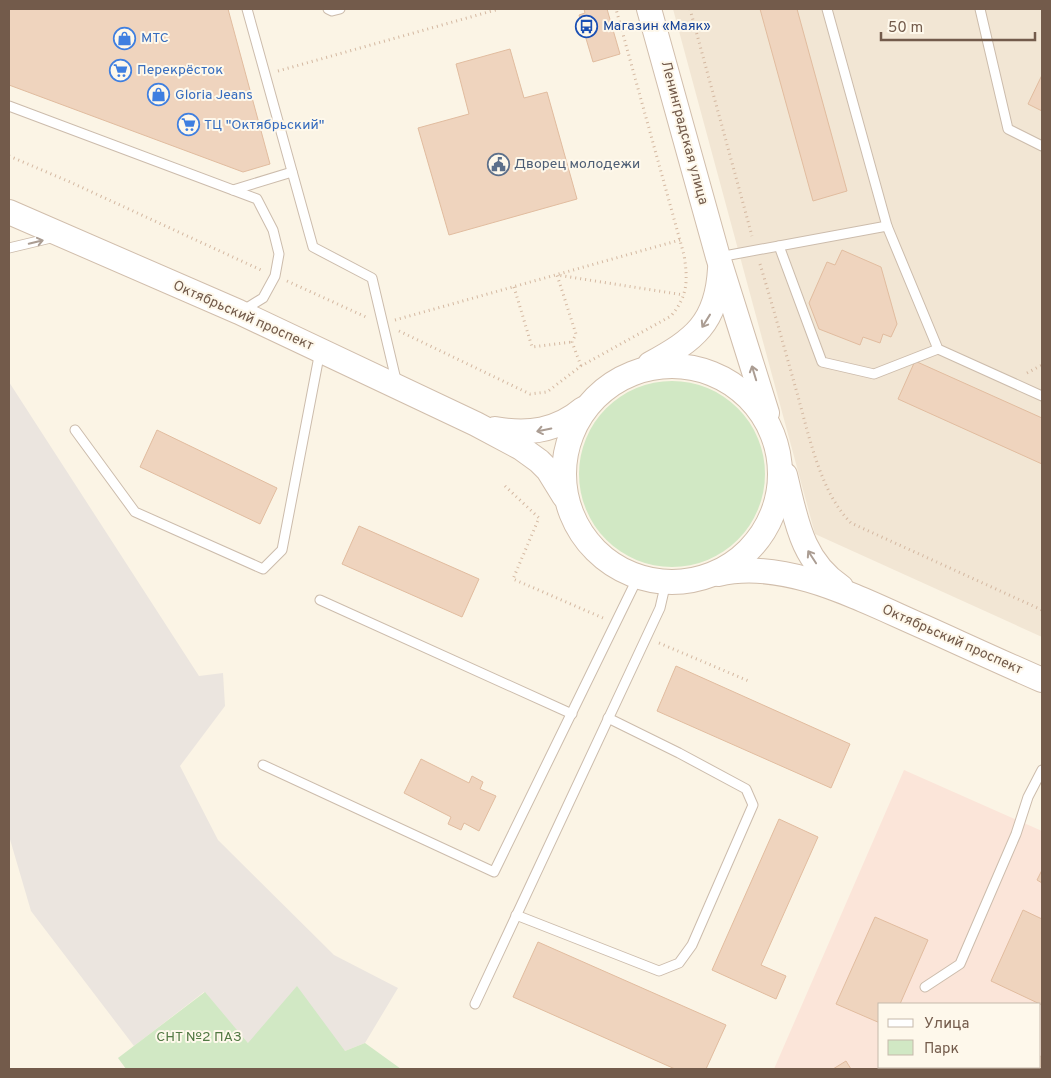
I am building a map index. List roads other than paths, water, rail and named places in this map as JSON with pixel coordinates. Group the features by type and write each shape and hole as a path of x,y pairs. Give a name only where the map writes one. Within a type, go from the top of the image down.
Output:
{"main road":[{"name":"Ленинградская улица","path":"650,9 718,257 777,446"},
{"name":"Октябрьский проспект","path":"9,212 239,312 476,424 521,448 548,470 557,483 580,532 594,549 609,563 628,573 648,580 666,582 690,581 744,570 780,574 826,586 862,599 1042,680"},
{"name":"Ленинградская улица","path":"634,372 686,343 708,319 719,286 720,268 718,257"},
{"path":"570,512 565,490 566,449 574,428 598,394 615,381 634,372 655,366 676,365 697,368 718,375 737,386 765,416 777,446 781,476 778,498 771,519 764,531 747,553 730,566 711,576"},
{"name":"Октябрьский проспект","path":"476,424 508,431 539,431 553,428 574,417 598,394"},
{"name":"Октябрьский проспект","path":"777,446 798,529 811,557 831,580 862,599"}],"lane":[{"path":"247,9 313,247 372,278 397,387"},
{"path":"328,9 332,11 340,9"},
{"path":"827,9 887,226 938,349 1042,396"},
{"path":"980,9 1008,130 1042,146"},
{"path":"9,106 257,198 273,230 279,254 275,276 263,298 239,312"},
{"path":"233,190 292,172"},
{"path":"718,257 887,226"},
{"path":"9,248 63,235"},
{"path":"780,246 822,362 874,374 938,349"},
{"path":"75,430 135,512 263,569 282,550 320,351"},
{"path":"263,765 494,872 638,577"},
{"path":"475,1004 660,608 666,582"},
{"path":"320,600 572,714"},
{"path":"516,915 659,972 679,963 692,945 753,805 746,789 608,718"},
{"path":"925,987 960,964 1016,834 1028,797 1042,770"}],"place":[{"name":"Магазин «Маяк»","path":"587,26"},
{"name":"МТС","path":"125,38"},
{"name":"Перекрёсток","path":"121,70"},
{"name":"Gloria Jeans","path":"159,95"},
{"name":"ТЦ \"Октябрьский\"","path":"188,125"},
{"name":"Дворец молодежи","path":"498,164"}],"park label":[{"name":"СНТ №2 ПАЗ","path":"199,1037"}]}
